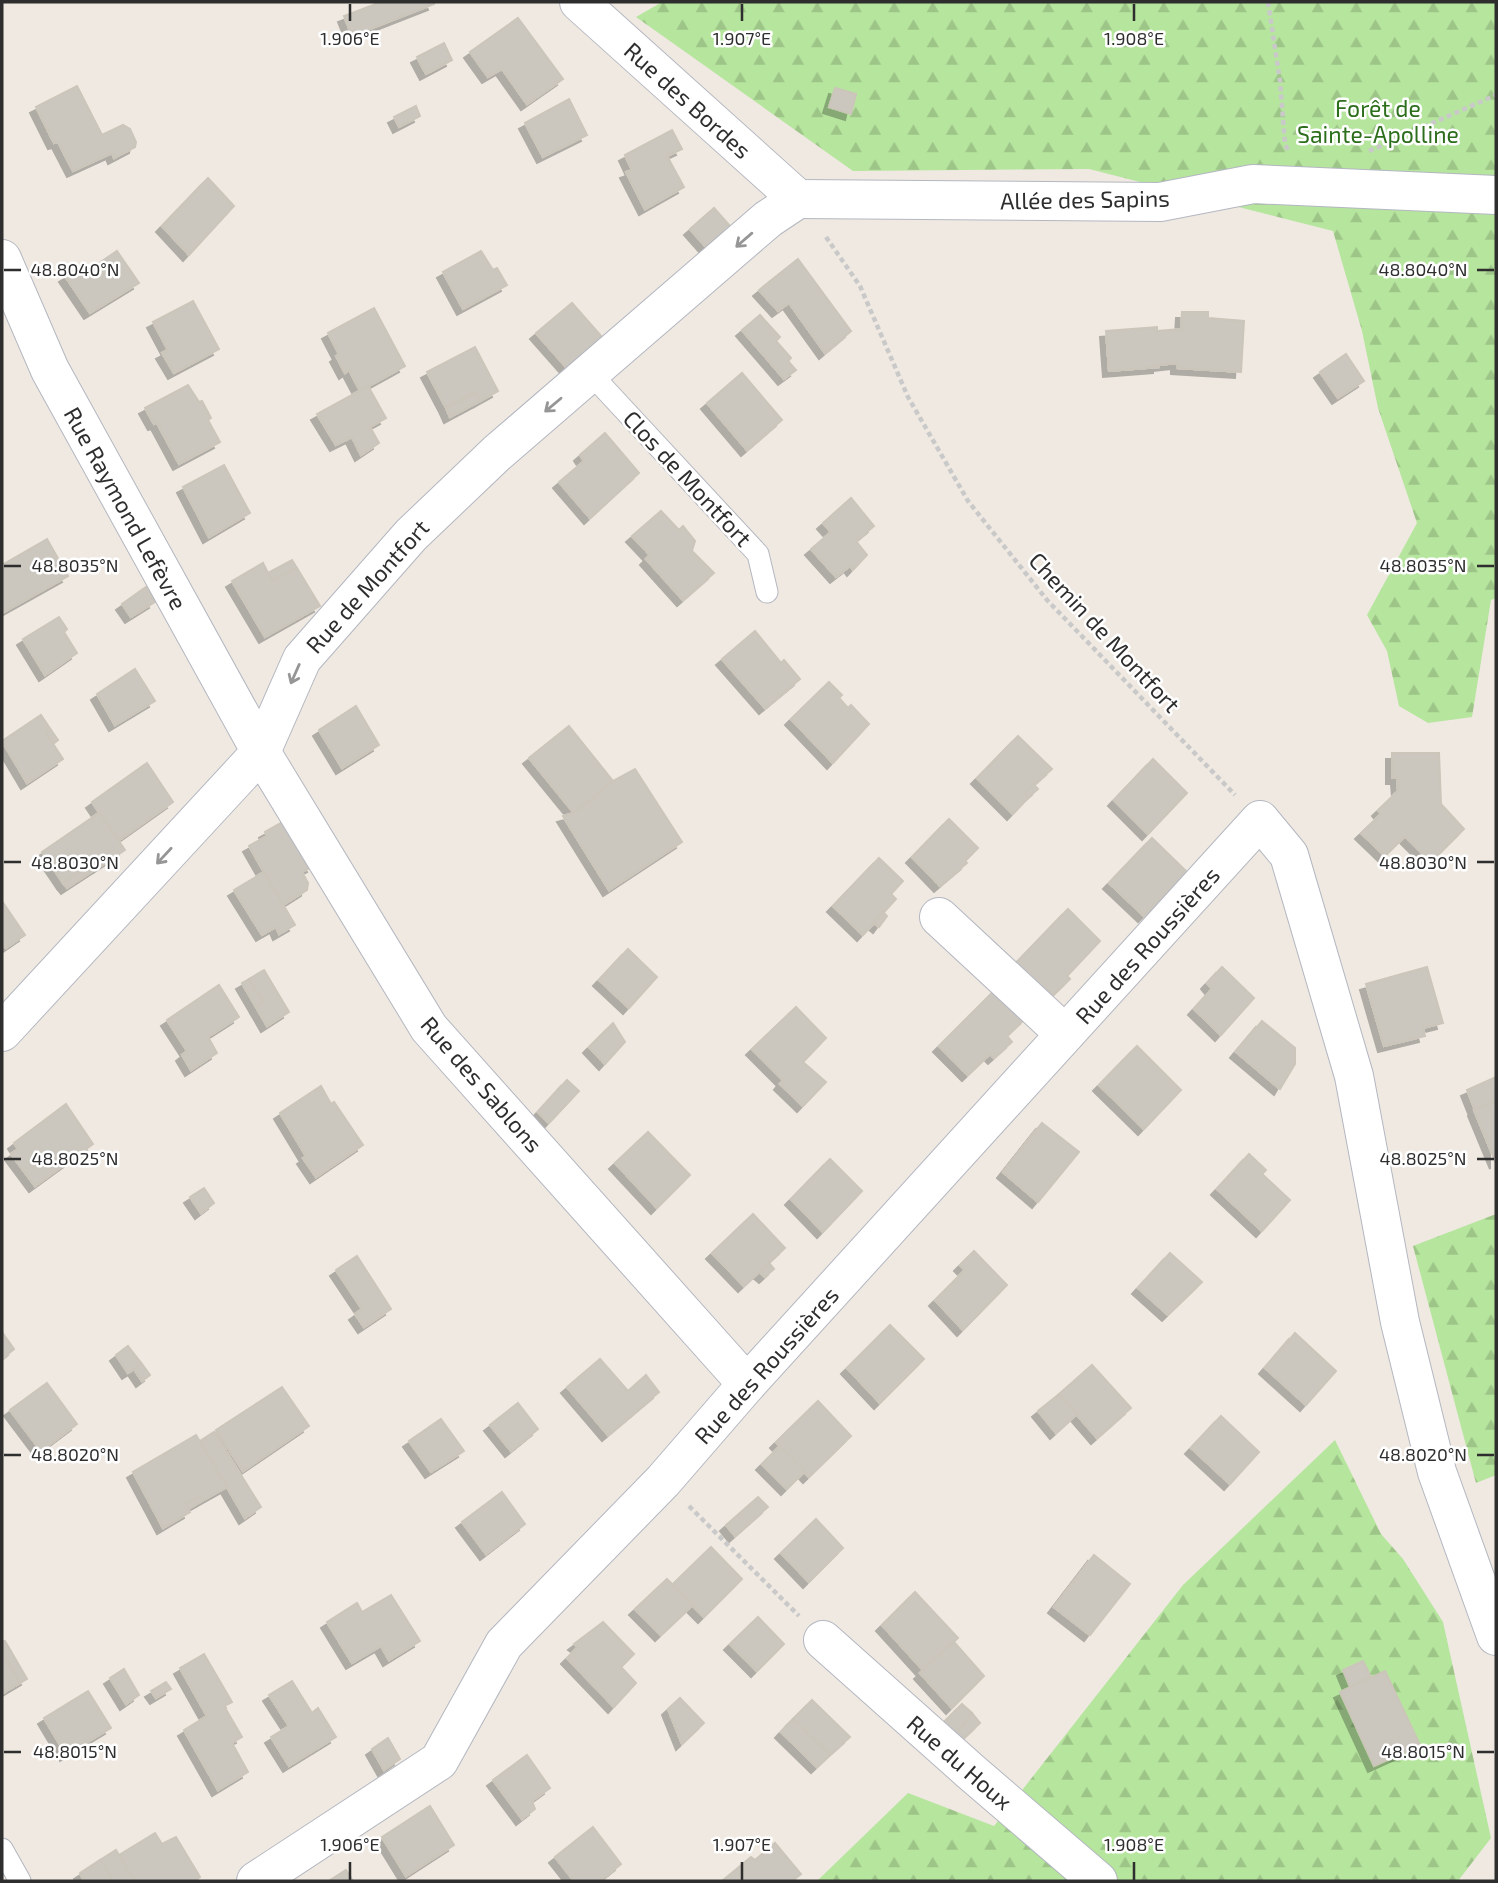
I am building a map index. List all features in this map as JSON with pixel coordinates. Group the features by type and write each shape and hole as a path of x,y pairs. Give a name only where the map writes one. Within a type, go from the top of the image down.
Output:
{"street":[{"name":"Rue des Bordes","path":"579,2 798,199"},
{"name":"Allée des Sapins","path":"798,199 1160,202 1253,184 1289,180 1496,195"},
{"name":"Rue de Montfort","path":"2,1032 261,752 302,659 411,535 497,453 768,219 798,199"},
{"name":"Rue Raymond Lefèvre","path":"2,259 50,370 261,752"},
{"name":"Rue des Sablons","path":"261,752 429,1028 747,1384"},
{"name":"Rue des Roussières","path":"256,1881 439,1760 504,1644 663,1481 747,1384 1261,820"},
{"path":"1261,820 1289,855 1350,1063 1400,1322 1437,1472 1496,1636"},
{"path":"939,917 1065,1034"},
{"name":"Rue du Houx","path":"823,1640 1098,1881"}],"lane":[{"name":"Clos de Montfort","path":"590,373 758,554 767,592"},
{"path":"2,1849 20,1881"}],"path":[{"path":"1268,2 1280,81 1289,180"},
{"path":"1365,152 1496,95"},
{"name":"Chemin de Montfort","path":"798,199 860,286 908,397 968,501 1047,600 1261,820"},
{"path":"663,1481 823,1640"}],"green space":[{"name":"Forêt de Sainte-Apolline","path":"662,2 1496,2 1496,598 1491,600 1472,717 1428,723 1399,706 1387,651 1367,615 1417,523 1378,408 1362,331 1333,231 1089,169 853,171 636,17"},
{"path":"1496,1214 1496,1475 1476,1483 1413,1246"},
{"path":"1335,1440 1381,1534 1403,1559 1443,1622 1491,1838 1458,1881 817,1881 908,1793 994,1826 1183,1585"}],"building":[{"path":"375,2 434,4 352,36 344,16 376,4"},
{"path":"518,18 563,79 527,104 502,69 488,77 470,52"},
{"path":"444,43 452,60 426,74 417,57"},
{"path":"77,86 102,135 123,125 130,129 136,142 135,147 114,158 112,153 73,171 58,142 54,143 36,107"},
{"path":"835,88 856,94 851,114 829,107"},
{"path":"569,99 587,135 543,157 525,123"},
{"path":"416,106 420,116 399,127 394,117"},
{"path":"672,130 682,149 667,156 684,187 645,209 626,172 632,170 625,155"},
{"path":"208,178 234,206 189,255 162,226"},
{"path":"714,208 737,234 713,255 690,229"},
{"path":"117,251 139,283 90,313 65,276 81,266 86,272"},
{"path":"481,251 493,270 497,268 507,285 463,309 443,272"},
{"path":"798,259 851,331 825,353 789,303 778,311 759,290"},
{"path":"193,301 219,349 174,373 162,353 168,350 153,322"},
{"path":"572,303 609,345 574,376 536,333"},
{"path":"374,308 405,366 360,391 349,370 345,373 328,333"},
{"path":"1182,312 1208,312 1208,318 1244,321 1241,372 1177,368 1177,363 1109,371 1106,331 1157,327 1157,331 1181,329"},
{"path":"760,315 780,337 776,341 791,358 788,361 796,370 784,379 742,330"},
{"path":"475,347 498,391 480,401 476,392 446,408 427,372"},
{"path":"1346,354 1364,381 1338,398 1320,372"},
{"path":"742,373 782,420 747,450 707,403"},
{"path":"188,385 199,402 202,401 211,418 208,420 220,442 179,464 157,423 154,424 145,408"},
{"path":"368,386 386,418 370,427 379,443 361,455 352,437 336,445 317,414"},
{"path":"476,392 480,401 450,417 446,408"},
{"path":"605,433 639,473 590,518 559,482 584,461 580,455"},
{"path":"224,465 250,513 209,537 183,487"},
{"path":"851,498 874,526 856,541 867,555 853,570 850,566 836,577 811,549 831,532 823,523"},
{"path":"661,511 679,530 683,526 695,541 692,551 714,573 683,600 646,559 650,555 632,536"},
{"path":"47,539 68,576 2,613 2,565"},
{"path":"292,560 297,568 272,581 268,573"},
{"path":"263,563 272,581 297,568 320,606 265,637 232,581"},
{"path":"146,587 155,602 131,617 122,604"},
{"path":"59,617 67,629 64,632 77,653 45,675 23,639"},
{"path":"755,631 781,663 784,660 800,679 765,708 722,659"},
{"path":"135,669 155,701 115,725 97,694"},
{"path":"829,682 842,695 839,698 848,708 851,705 869,724 833,763 791,719"},
{"path":"356,706 379,745 342,768 319,730"},
{"path":"41,715 51,730 46,733 63,759 27,783 2,741"},
{"path":"569,726 613,781 574,813 529,758"},
{"path":"51,730 58,740 53,744 46,733"},
{"path":"1018,736 1052,769 1025,793 1029,797 1013,814 977,778"},
{"path":"1392,753 1439,753 1441,804 1464,829 1431,862 1405,836 1385,856 1361,833 1381,814 1378,810 1398,791 1397,778 1392,778"},
{"path":"1153,759 1187,793 1148,834 1114,800"},
{"path":"147,763 173,802 118,841 92,802"},
{"path":"635,769 682,842 609,890 563,816 574,813 613,781"},
{"path":"1033,784 1038,789 1029,797 1025,793"},
{"path":"99,813 125,850 99,867 96,862 63,883 42,852"},
{"path":"949,819 978,848 965,861 967,863 940,886 912,857"},
{"path":"286,820 313,866 302,872 308,883 307,890 283,905 249,846 267,836 265,832"},
{"path":"1152,838 1187,872 1144,916 1109,883"},
{"path":"879,858 903,881 891,894 896,899 863,935 833,906"},
{"path":"96,862 99,867 67,888 63,883"},
{"path":"264,872 295,925 279,934 276,927 262,935 234,890"},
{"path":"2,901 25,935 6,948 2,945"},
{"path":"1068,909 1100,941 1067,976 1070,979 1047,1001 1013,966"},
{"path":"883,912 887,916 879,927 874,923"},
{"path":"628,949 657,977 629,1008 599,980"},
{"path":"1222,967 1254,998 1221,1035 1194,1009 1212,989 1207,983"},
{"path":"1427,967 1443,1023 1423,1028 1425,1036 1384,1046 1366,984"},
{"path":"264,970 289,1012 267,1026 256,1007 263,1002 249,979"},
{"path":"249,979 263,1002 256,1007 242,983"},
{"path":"219,985 239,1017 208,1037 217,1053 191,1070 182,1055 187,1051 167,1020"},
{"path":"997,988 1026,1018 1007,1036 1012,1042 994,1058 990,1054 968,1075 939,1046"},
{"path":"796,1007 826,1038 803,1062 826,1082 803,1106 780,1084 783,1080 752,1049"},
{"path":"1262,1021 1295,1048 1295,1064 1280,1089 1236,1052"},
{"path":"613,1023 625,1042 605,1064 589,1047"},
{"path":"1137,1046 1181,1090 1144,1129 1099,1085"},
{"path":"1496,1077 1496,1101 1475,1110 1467,1090"},
{"path":"567,1080 579,1091 549,1123 538,1112"},
{"path":"321,1086 331,1104 334,1102 363,1145 316,1177 280,1113"},
{"path":"1496,1101 1496,1163 1474,1110"},
{"path":"66,1104 93,1144 35,1186 11,1154 18,1149 14,1143"},
{"path":"1042,1123 1079,1152 1038,1202 1003,1172"},
{"path":"648,1132 690,1175 657,1208 615,1163"},
{"path":"1249,1154 1266,1170 1262,1174 1290,1200 1262,1231 1217,1189"},
{"path":"830,1159 862,1191 823,1232 791,1199"},
{"path":"204,1188 214,1203 201,1213 190,1197"},
{"path":"753,1214 785,1248 744,1286 712,1253"},
{"path":"974,1251 1007,1285 963,1330 935,1300 965,1270 960,1265"},
{"path":"1170,1253 1202,1282 1168,1315 1138,1288"},
{"path":"357,1256 391,1309 364,1327 355,1314 362,1309 336,1270"},
{"path":"769,1263 774,1269 765,1277 759,1272"},
{"path":"890,1325 924,1359 880,1403 847,1368"},
{"path":"2,1332 14,1349 2,1359"},
{"path":"1295,1333 1336,1371 1306,1405 1265,1368"},
{"path":"128,1346 142,1364 128,1373 116,1355"},
{"path":"600,1359 628,1391 646,1375 659,1392 608,1435 567,1387"},
{"path":"142,1364 150,1375 142,1381 134,1369"},
{"path":"1092,1365 1131,1408 1097,1438 1059,1394"},
{"path":"47,1383 77,1424 41,1451 10,1410"},
{"path":"282,1387 309,1426 243,1471 216,1430"},
{"path":"1059,1394 1077,1414 1056,1433 1038,1411"},
{"path":"818,1401 851,1436 809,1477 776,1442"},
{"path":"518,1403 538,1429 511,1451 490,1425"},
{"path":"1221,1416 1259,1452 1230,1484 1191,1448"},
{"path":"441,1419 464,1451 431,1472 409,1441"},
{"path":"214,1432 261,1507 245,1518 200,1441"},
{"path":"196,1435 227,1487 202,1501 199,1496 186,1504 190,1512 163,1528 133,1472"},
{"path":"780,1446 805,1471 787,1489 762,1464"},
{"path":"502,1492 525,1524 486,1554 462,1522"},
{"path":"199,1496 202,1501 188,1509 186,1504"},
{"path":"758,1497 768,1507 735,1536 726,1525"},
{"path":"816,1519 843,1548 809,1582 781,1553"},
{"path":"711,1547 742,1579 704,1617 672,1585"},
{"path":"1094,1555 1130,1584 1090,1635 1054,1607"},
{"path":"667,1579 693,1605 661,1635 635,1609"},
{"path":"915,1592 958,1638 923,1670 882,1625"},
{"path":"391,1595 420,1641 389,1660 381,1646 352,1663 327,1622 357,1603 362,1612"},
{"path":"758,1617 784,1644 757,1671 730,1644"},
{"path":"603,1622 634,1654 621,1667 636,1683 614,1707 567,1658 578,1647 574,1644"},
{"path":"5,1641 27,1679 10,1689 19,1682 2,1652 2,1642"},
{"path":"954,1642 984,1676 952,1708 920,1673"},
{"path":"2,1652 19,1682 2,1694"},
{"path":"204,1654 232,1702 224,1706 242,1737 232,1743 248,1772 218,1790 184,1730 207,1716 180,1668"},
{"path":"1363,1661 1371,1677 1350,1687 1343,1670"},
{"path":"124,1669 139,1695 126,1704 110,1678"},
{"path":"1385,1671 1420,1745 1374,1766 1340,1692"},
{"path":"292,1681 312,1713 318,1708 336,1737 289,1766 271,1737 289,1726 269,1695"},
{"path":"166,1682 171,1689 156,1698 151,1691"},
{"path":"88,1691 111,1728 66,1755 44,1718"},
{"path":"680,1698 704,1723 682,1744 668,1709"},
{"path":"812,1700 850,1737 830,1755 793,1719"},
{"path":"962,1704 972,1713 956,1734 943,1723"},
{"path":"972,1713 980,1723 962,1740 956,1734"},
{"path":"793,1719 830,1755 817,1767 781,1732"},
{"path":"388,1738 400,1759 384,1770 372,1749"},
{"path":"527,1755 550,1788 532,1801 535,1809 522,1819 493,1780"},
{"path":"430,1806 454,1845 406,1876 382,1837"},
{"path":"593,1827 621,1864 600,1881 574,1881 555,1857"},
{"path":"155,1833 162,1844 176,1837 200,1877 194,1881 135,1881 119,1855"},
{"path":"775,1843 801,1874 792,1881 722,1881 751,1857 755,1860"},
{"path":"116,1850 135,1881 113,1881 100,1860"},
{"path":"100,1860 113,1881 84,1881 80,1873"},
{"path":"346,1870 353,1881 329,1881"}]}
